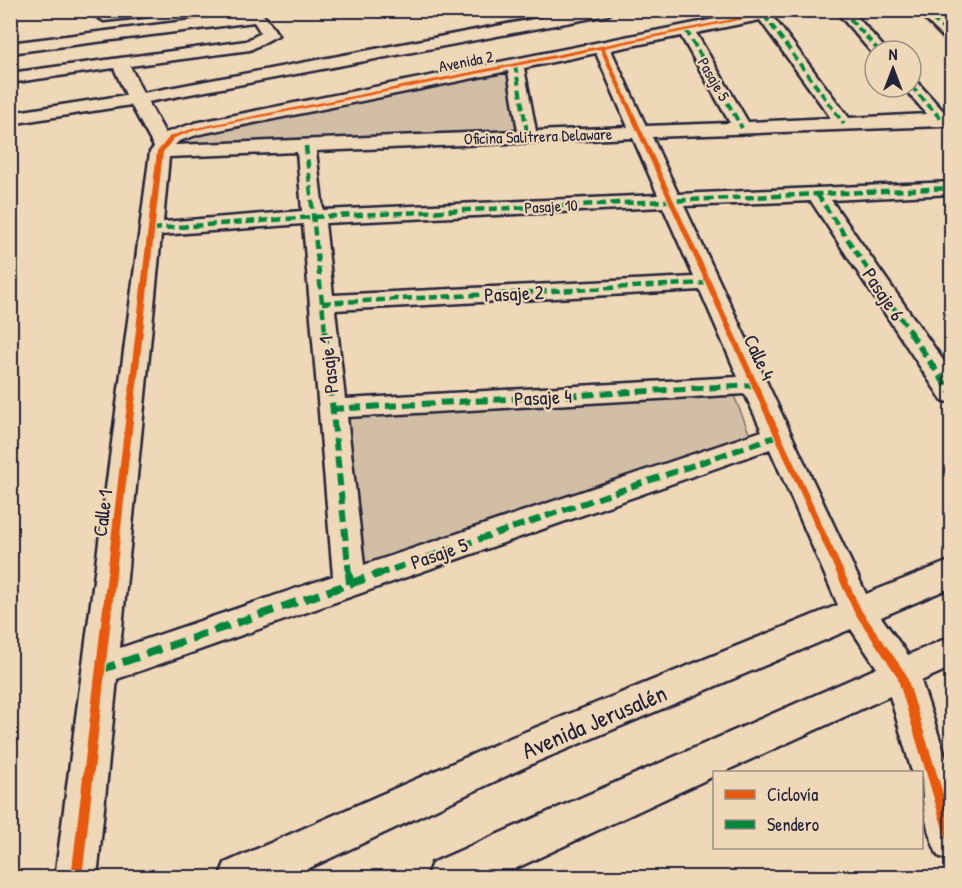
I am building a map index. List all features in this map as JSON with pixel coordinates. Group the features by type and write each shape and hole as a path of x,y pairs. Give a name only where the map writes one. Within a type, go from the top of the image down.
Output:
{"street":[{"path":"92,10 104,15 152,10"},
{"path":"10,119 137,99 608,10"},
{"name":"Avenida 2","path":"162,149 172,137 195,129 785,10"},
{"path":"842,10 868,39"},
{"path":"923,10 951,37"},
{"path":"10,48 252,14 270,35 260,42 10,78"},
{"path":"764,15 844,124"},
{"name":"Pasaje 5","path":"686,30 742,128"},
{"name":"Calle 4","path":"601,47 858,612 901,674 950,833"},
{"path":"120,62 162,149"},
{"path":"515,65 528,137"},
{"path":"923,97 947,120"},
{"name":"Oficina Salitrera Delaware","path":"162,149 306,146 947,120"},
{"name":"Pasaje 1","path":"306,146 350,584"},
{"name":"Calle 1","path":"76,878 162,149"},
{"name":"Pasaje 10","path":"152,229 313,217 951,188"},
{"name":"Pasaje 6","path":"817,194 951,394"},
{"name":"Pasaje 2","path":"322,303 707,283"},
{"name":"Pasaje 4","path":"332,409 754,385"},
{"name":"Pasaje 5","path":"100,670 778,436"},
{"name":"Avenida Jerusalén","path":"240,878 523,750 951,573"},
{"path":"447,878 951,651"}],"shaded area":[{"path":"510,69 521,133 171,146 177,140 193,133"},
{"path":"733,393 750,435 358,575 344,414"}],"marked path":[{"path":"842,10 868,39"},
{"path":"923,10 952,37"},
{"path":"764,15 844,124"},
{"path":"686,30 742,128"},
{"path":"515,65 528,137"},
{"path":"923,99 942,120"},
{"path":"306,146 350,584"},
{"path":"152,229 313,217 952,188"},
{"path":"817,194 952,394"},
{"path":"322,303 707,283"},
{"path":"332,409 754,385"},
{"path":"100,670 778,436"}],"cycle path":[{"path":"76,878 160,152 172,137 195,129 785,10"},
{"path":"601,47 858,612 901,674 952,842"}]}
